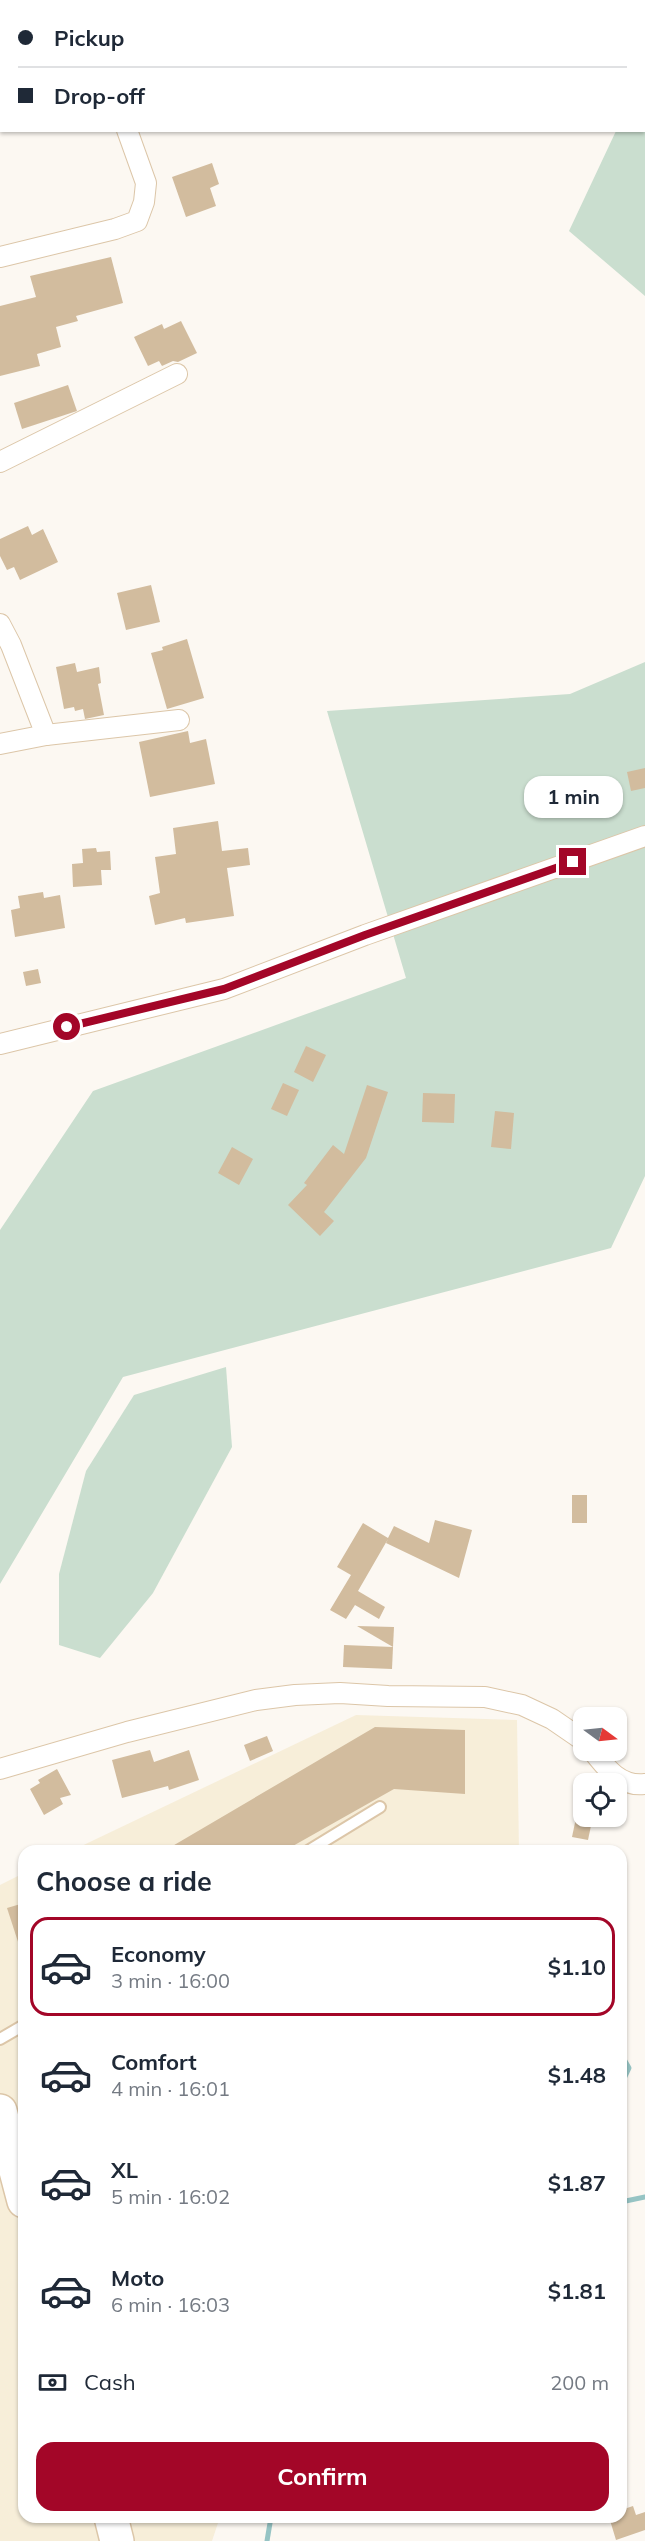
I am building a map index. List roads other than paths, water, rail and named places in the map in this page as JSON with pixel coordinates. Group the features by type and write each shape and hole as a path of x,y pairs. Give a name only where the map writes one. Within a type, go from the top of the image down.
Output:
{"highway":[{"path":"0,2111 18,2178"},
{"path":"112,2523 117,2541"}],"street":[{"path":"0,258 115,229 137,220 144,202 146,183 128,132"},
{"path":"0,462 177,374"},
{"path":"0,624 11,645 46,735"},
{"path":"0,744 46,735 179,720"},
{"path":"0,1044 224,989 365,935 645,836"},
{"path":"0,1770 127,1732 256,1700 295,1695 340,1693 485,1697 522,1705 552,1719 573,1733"},
{"path":"601,1761 611,1774 633,1786 645,1784"}],"lane":[{"path":"318,1845 380,1807"},
{"path":"0,2039 18,2028"}],"waterway":[{"path":"627,2064 629,2068 627,2072"},
{"path":"627,2201 645,2197"},
{"path":"267,2541 270,2523"}]}
